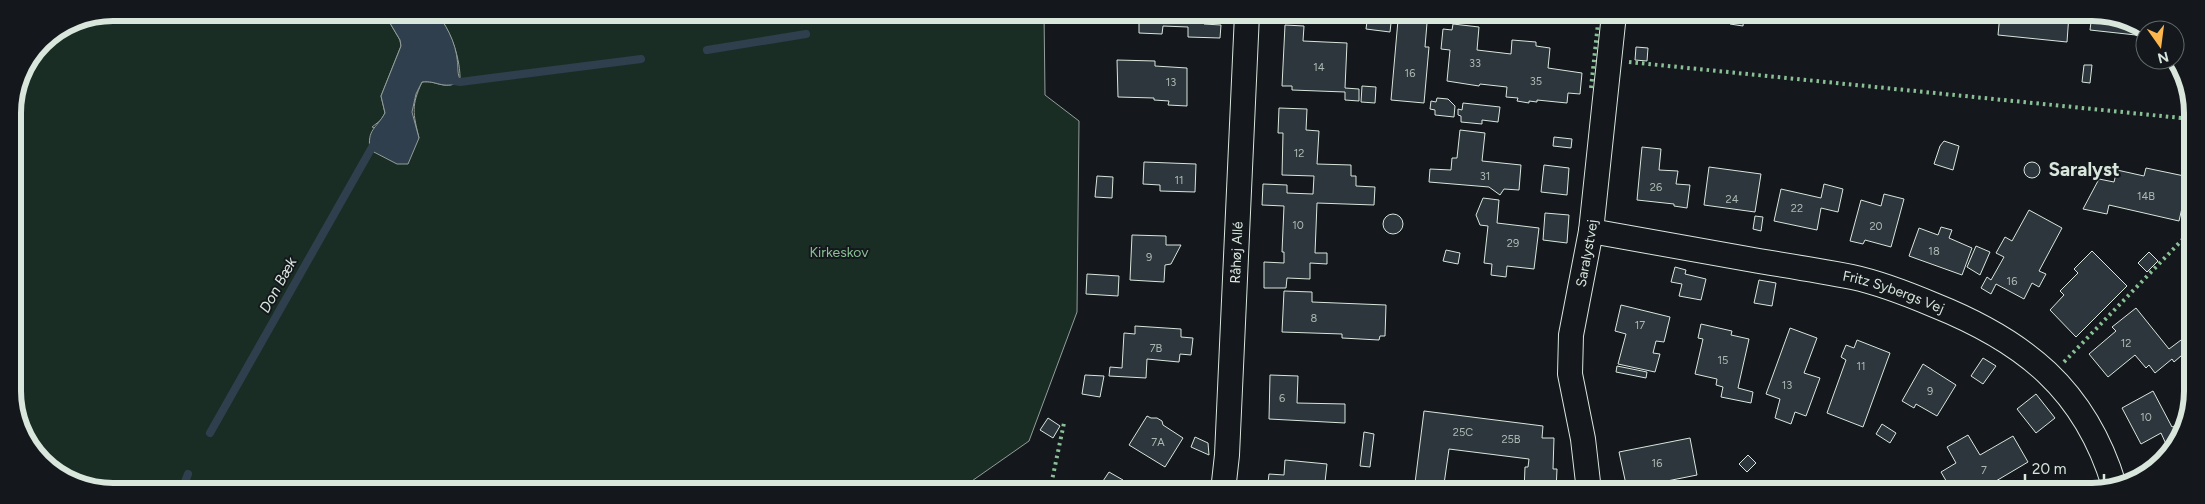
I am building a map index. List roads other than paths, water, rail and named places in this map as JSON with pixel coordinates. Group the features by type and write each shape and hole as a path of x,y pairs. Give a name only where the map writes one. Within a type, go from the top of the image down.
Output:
{"street":[{"name":"Råhøj Allé","path":"1224,483 1227,455 1247,21"},
{"name":"Saralystvej","path":"1589,483 1583,439 1570,374 1571,335 1591,231 1613,21"},
{"name":"Fritz Sybergs Vej","path":"1591,231 1853,278 1916,297 1965,317 2000,336 2032,359 2063,389 2091,426 2106,459 2113,480"}],"water":[{"path":"389,21 443,21 455,47 460,82 444,85 422,82 416,94 412,112 419,138 408,164 397,164 370,150 369,143 371,133 385,113 381,96 401,46 400,40"}],"waterway":[{"path":"707,50 806,34"},
{"path":"450,80 460,82 641,59"},
{"name":"Don Bæk","path":"210,433 375,142"},
{"name":"Don Bæk","path":"185,483 188,474"}],"district":[{"name":"Saralyst","path":"2084,169"}],"park label":[{"name":"Kirkeskov","path":"839,252"}]}
